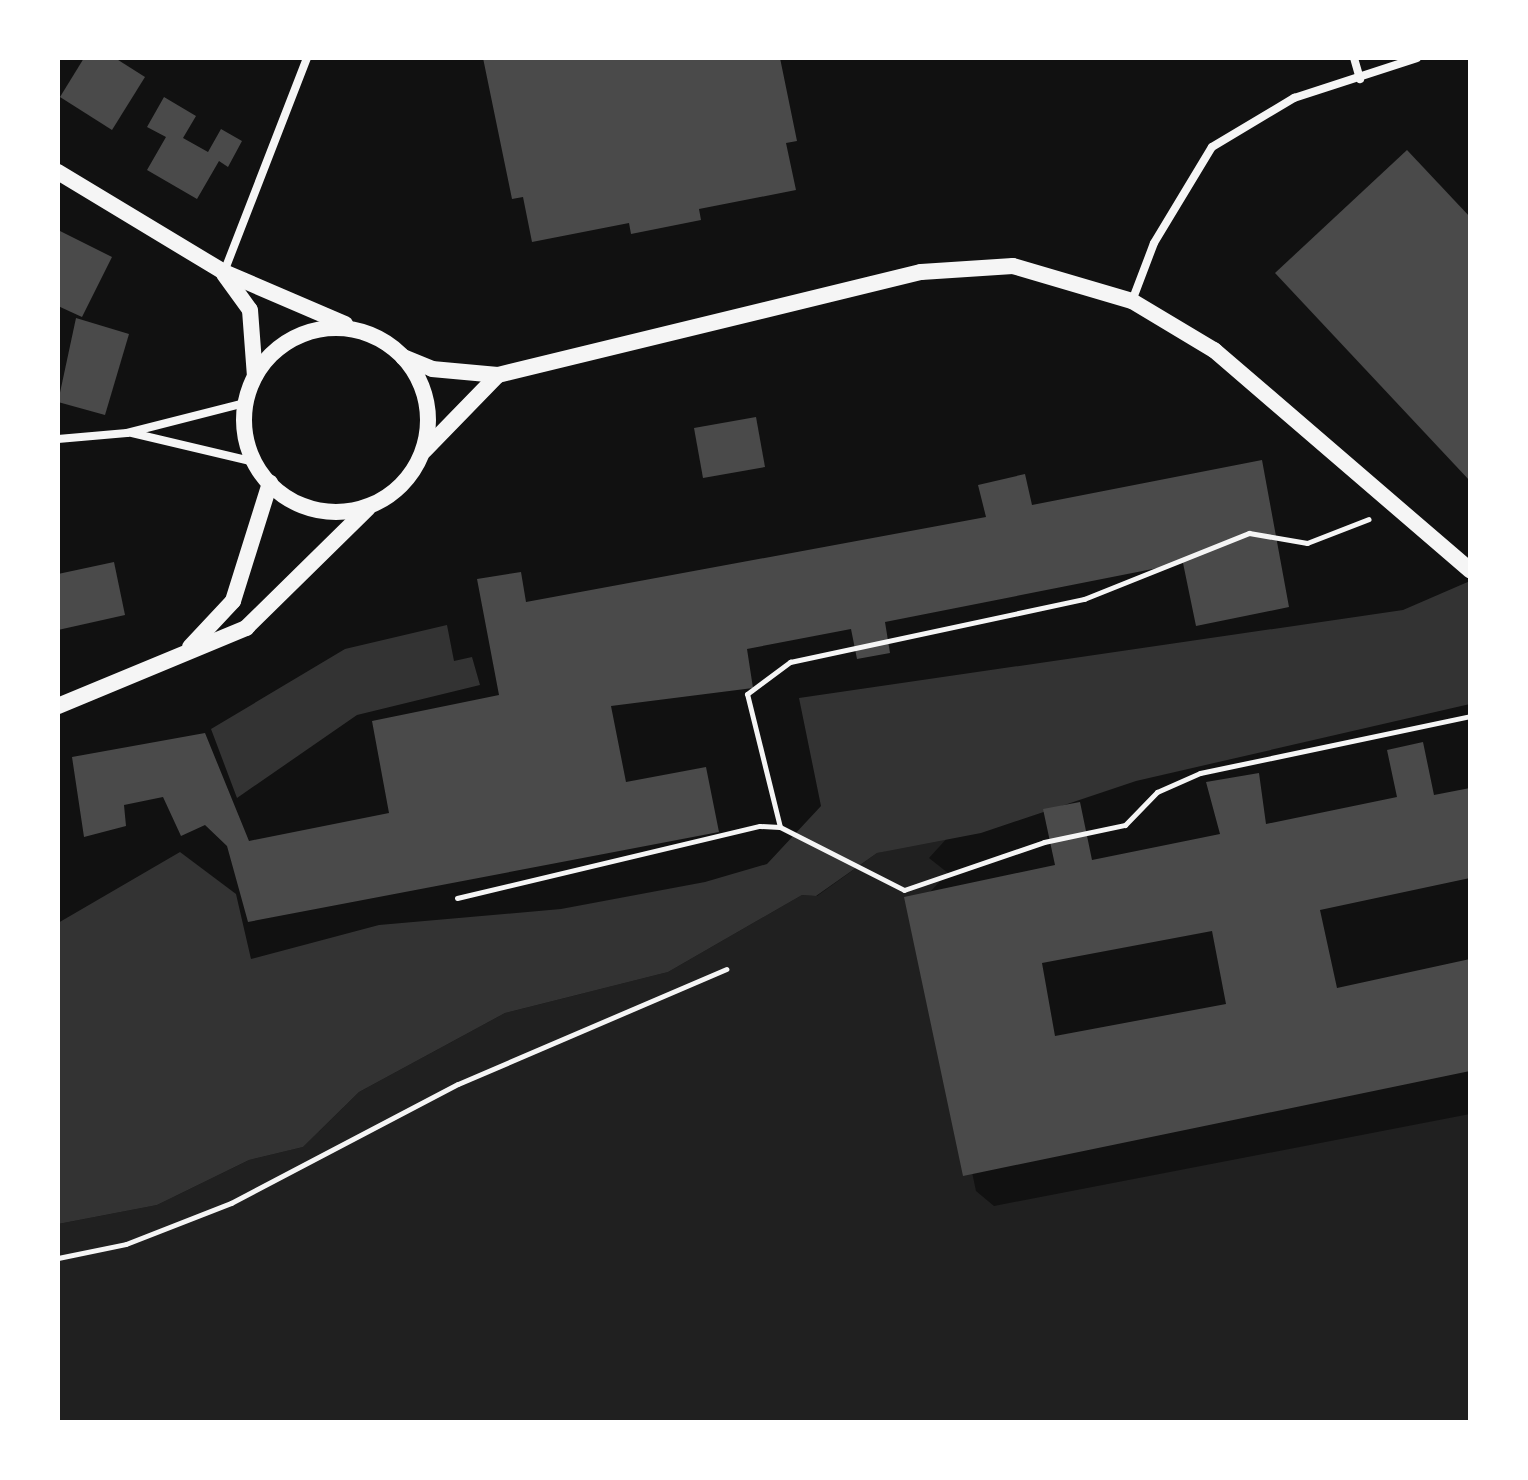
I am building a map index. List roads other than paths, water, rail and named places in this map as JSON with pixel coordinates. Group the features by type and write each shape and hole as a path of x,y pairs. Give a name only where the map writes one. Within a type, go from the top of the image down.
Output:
{"main road":[{"path":"58,172 224,272 362,332 403,357 432,369 498,375 921,272 1013,266 1132,301 1255,377 1470,570"},
{"path":"224,272 250,310 255,376 245,403 255,462 270,483 317,510 372,505"},
{"path":"255,376 301,334 331,327 362,332"},
{"path":"403,357 427,402 423,452"},
{"path":"58,706 246,628 372,505 402,483 423,452 498,375"},
{"path":"187,651 233,601 270,483"}],"street":[{"path":"224,272 307,58"},
{"path":"1354,58 1360,79"},
{"path":"1132,301 1154,243 1212,147 1294,98 1417,58"},
{"path":"58,439 127,433 245,403"},
{"path":"127,433 255,462"}]}
